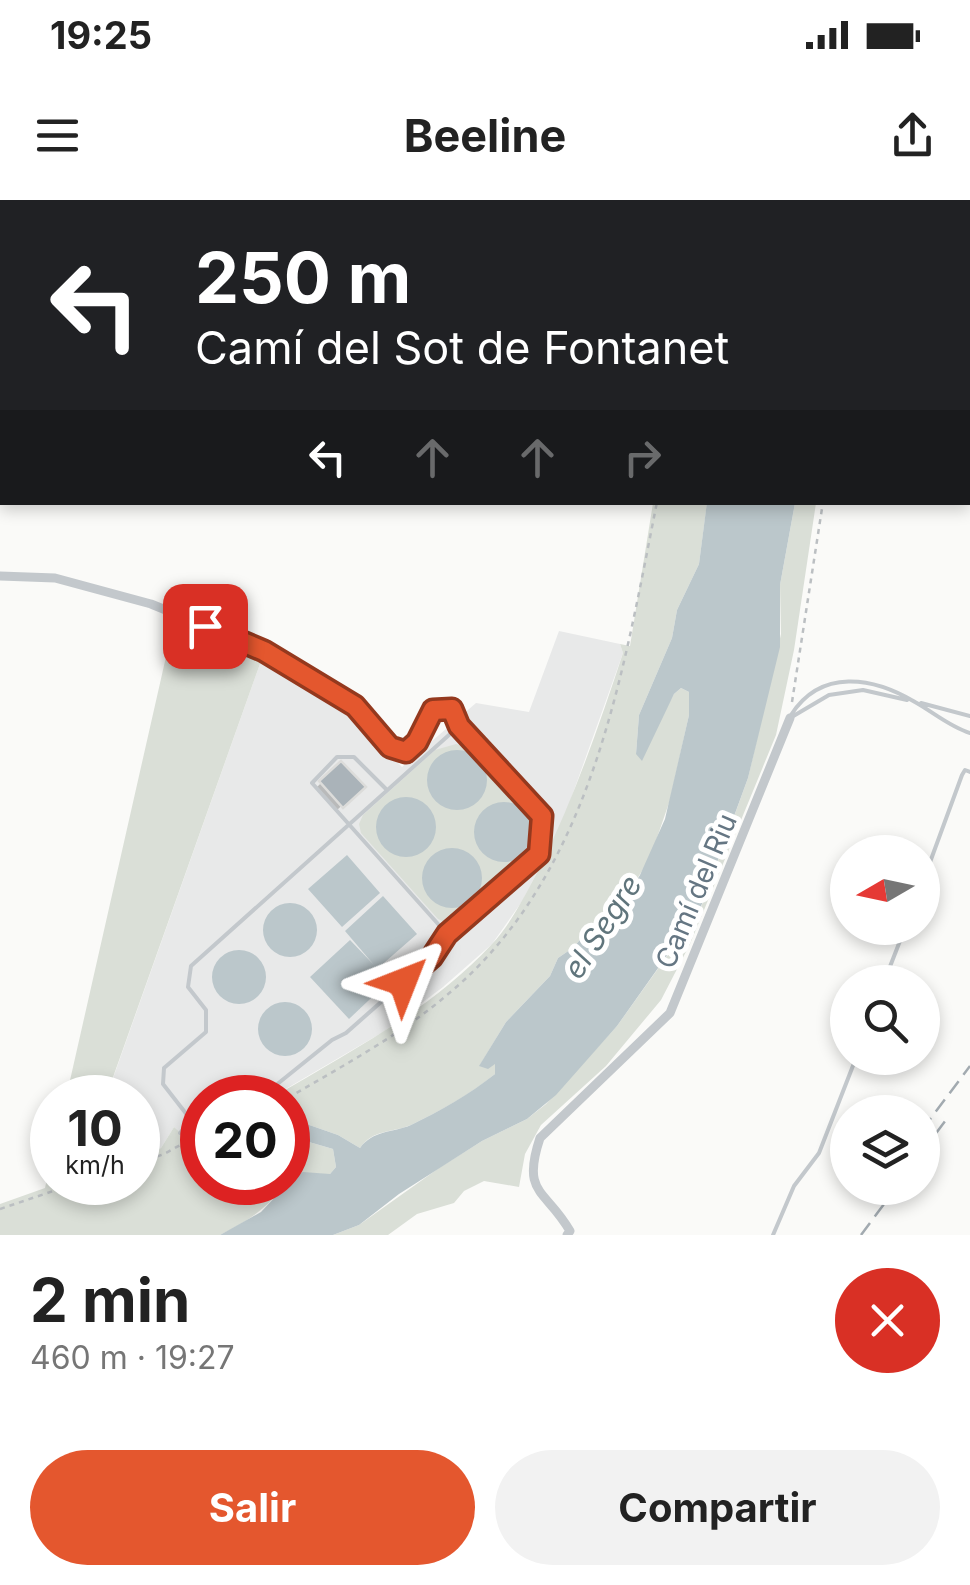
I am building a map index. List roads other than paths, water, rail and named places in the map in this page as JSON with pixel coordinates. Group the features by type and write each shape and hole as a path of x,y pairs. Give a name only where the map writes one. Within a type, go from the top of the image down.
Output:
{"street":[{"path":"0,576 55,578 151,604 232,636 355,706 390,747 406,752 417,742 433,710 452,709 457,723"},
{"name":"Camí del Riu","path":"567,1235 570,1231 558,1210 538,1195 532,1163 540,1138 670,1012 790,718"}],"lane":[{"path":"790,718 812,691 835,681 860,680 914,701 970,733"},
{"path":"790,718 829,695 862,690 970,716"},
{"path":"180,1106 163,1084 164,1068 206,1032 206,1010 188,988 191,966 457,723 542,816 539,854 447,934 432,957 346,1034 332,1040 289,1075"},
{"path":"387,790 354,757 338,757 312,783 447,934"},
{"path":"940,835 962,775 965,770 970,772"},
{"path":"773,1235 794,1186 819,1153 849,1075"}],"water":[{"name":"el Segre","path":"707,505 795,505 780,585 780,647 748,778 700,909 617,1026 556,1095 527,1119 482,1141 399,1194 359,1225 333,1235 220,1235 268,1205 310,1205 310,1173 330,1174 336,1167 333,1149 310,1142 310,1125 360,1148 377,1135 411,1125 444,1108 495,1074 495,1064 488,1069 479,1066 506,1022 550,976 558,958 624,900 665,819 689,715 689,692 681,688 674,694 642,761 636,754 639,715 672,638 677,610 699,564"},
{"path":"457,750 478,759 487,780 478,801 457,810 436,801 427,780 436,759"},
{"path":"406,797 427,806 436,827 427,848 406,857 385,848 376,827 385,806"},
{"path":"504,802 525,811 534,832 525,853 504,862 483,853 474,832 483,811"},
{"path":"452,848 473,857 482,878 473,899 452,908 431,899 422,878 431,857"},
{"path":"347,855 380,893 342,927 308,889"},
{"path":"383,896 417,934 377,969 388,982 349,1019 310,977 350,940 374,965 345,931"},
{"path":"290,903 309,911 317,930 309,949 290,957 271,949 263,930 271,911"},
{"path":"239,950 258,958 266,977 258,996 239,1004 220,996 212,977 220,958"},
{"path":"285,1002 304,1010 312,1029 304,1048 285,1056 266,1048 258,1029 266,1010"}],"railway":[{"path":"940,1106 970,1066"},
{"path":"940,1128 946,1120"},
{"path":"861,1235 883,1205"}]}
